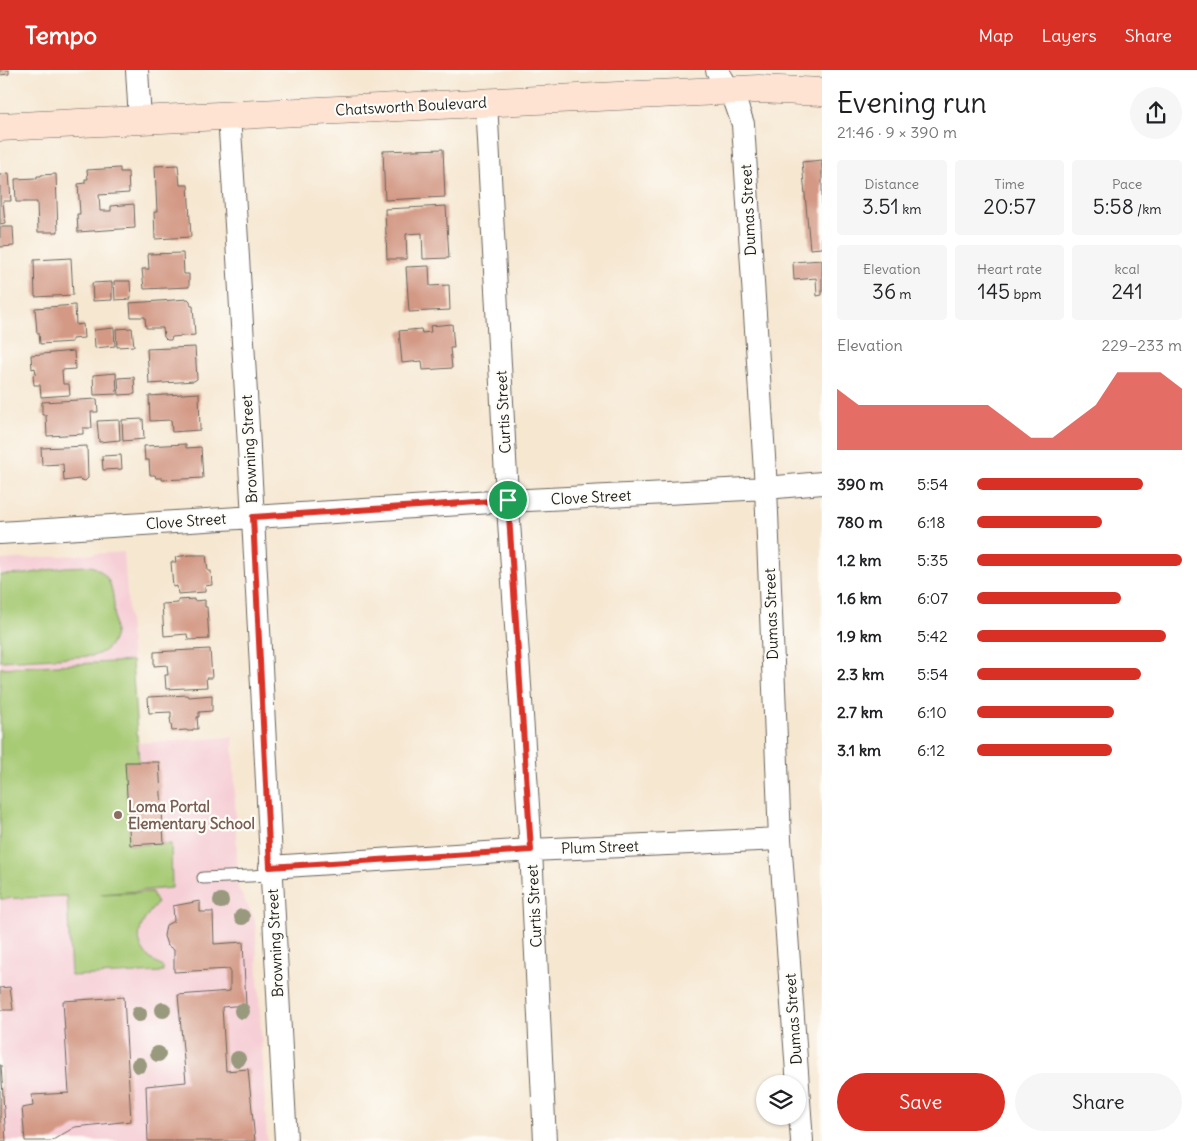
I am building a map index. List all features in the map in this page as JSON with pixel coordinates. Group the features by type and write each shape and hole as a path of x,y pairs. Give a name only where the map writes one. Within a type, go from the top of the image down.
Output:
{"main road":[{"name":"Chatsworth Boulevard","path":"0,127 486,102 724,80 782,89 822,92"}],"street":[{"path":"138,70 140,120"},
{"name":"Dumas Street","path":"724,80 741,114 743,124 766,488 780,839 802,1141"},
{"name":"Curtis Street","path":"486,102 508,500 531,850 545,1141"},
{"name":"Browning Street","path":"229,116 253,517 270,871 286,1141"},
{"name":"Clove Street","path":"0,533 508,500 822,484"},
{"name":"Plum Street","path":"270,871 531,850 780,839"}],"lane":[{"path":"203,878 270,871"}],"shaded area":[{"name":"Loma Portal Elementary School","path":"124,552 138,743 233,737 238,888 255,919 267,1141 0,1141 0,560"}],"green space":[{"path":"91,566 106,577 113,594 115,633 112,642 107,648 92,656 0,661 0,575 26,574 65,567"},
{"path":"132,661 139,762 125,762 130,845 171,844 172,888 100,894 152,892 157,904 144,921 139,938 145,954 163,967 163,972 71,976 67,896 0,899 0,668"}],"building":[{"path":"0,70 9,70 9,74 0,75"},
{"path":"443,149 445,197 385,200 383,151"},
{"path":"822,160 822,248 810,249 802,162"},
{"path":"178,165 180,185 188,185 191,237 155,239 154,212 157,212 155,166"},
{"path":"120,168 120,172 128,172 129,193 99,195 100,211 111,211 111,206 134,204 135,228 78,232 77,214 80,214 78,184 85,183 85,179 88,179 87,170"},
{"path":"9,173 11,201 3,201 5,223 0,224 0,174"},
{"path":"56,174 58,232 38,232 37,202 16,202 15,179 37,178 37,176 41,175"},
{"path":"446,206 449,258 423,259 422,233 406,234 407,259 387,259 385,209"},
{"path":"0,227 13,227 14,246 0,247"},
{"path":"183,253 184,274 189,274 189,287 144,289 142,269 149,269 148,254"},
{"path":"71,258 73,295 35,297 34,260"},
{"path":"822,260 822,295 817,296 816,278 794,280 793,262"},
{"path":"429,266 430,286 449,285 450,310 409,312 406,267"},
{"path":"114,281 130,281 131,299 115,300"},
{"path":"112,282 112,300 93,301 92,283"},
{"path":"188,299 191,306 193,306 195,335 172,337 171,340 167,340 164,337 163,328 146,328 145,317 131,317 130,303"},
{"path":"75,305 76,325 83,324 84,338 72,339 72,342 40,344 35,308"},
{"path":"452,324 454,348 450,348 452,368 423,370 422,361 402,363 399,331 421,329 422,333 431,332 430,326"},
{"path":"114,328 115,346 95,348 94,330"},
{"path":"132,328 134,346 117,347 116,329"},
{"path":"195,347 197,379 194,381 149,384 147,349"},
{"path":"74,351 75,369 62,370 63,384 69,384 70,395 41,397 40,385 34,385 33,375 36,374 35,368 32,369 31,355"},
{"path":"116,373 117,394 94,395 93,375"},
{"path":"134,377 135,394 119,395 118,378"},
{"path":"199,393 200,430 172,432 171,420 150,421 149,396"},
{"path":"97,399 98,412 91,412 92,428 83,428 83,434 47,436 46,415 42,415 42,402"},
{"path":"143,419 144,439 123,441 122,420"},
{"path":"119,420 120,440 99,442 97,421"},
{"path":"186,444 186,448 201,447 203,478 162,480 162,478 156,478 155,475 150,475 149,460 145,460 144,446"},
{"path":"87,446 88,478 85,481 79,479 64,481 63,464 42,465 41,448"},
{"path":"121,455 122,469 103,470 102,456"},
{"path":"206,555 208,571 211,571 212,585 205,586 205,592 178,594 177,586 173,587 171,562 176,562 175,557"},
{"path":"194,599 194,601 205,600 209,639 188,640 187,634 164,636 162,604"},
{"path":"210,649 212,678 206,678 207,687 166,689 165,675 168,675 167,665 154,666 154,652"},
{"path":"188,695 189,697 212,695 212,711 199,712 199,717 197,717 198,729 193,729 192,731 172,731 171,712 149,713 148,697"},
{"path":"125,762 159,762 164,843 130,845"},
{"path":"200,901 200,912 213,912 214,944 243,942 246,1005 222,1007 226,1071 248,1069 255,1141 148,1141 146,1086 186,1082 178,995 230,991 230,969 174,972 174,950 167,945 164,936 166,925 174,921 173,906"},
{"path":"10,987 13,1010 0,1010 0,988"},
{"path":"124,997 131,1121 75,1127 51,1141 25,1141 22,1108 33,1106 32,1095 69,1093 63,1001"},
{"path":"1,1065 6,1141 0,1141"}],"place":[{"name":"Loma Portal Elementary School","path":"118,815"}],"route":[{"path":"508,500 531,850 270,867 253,517 508,500"}]}
